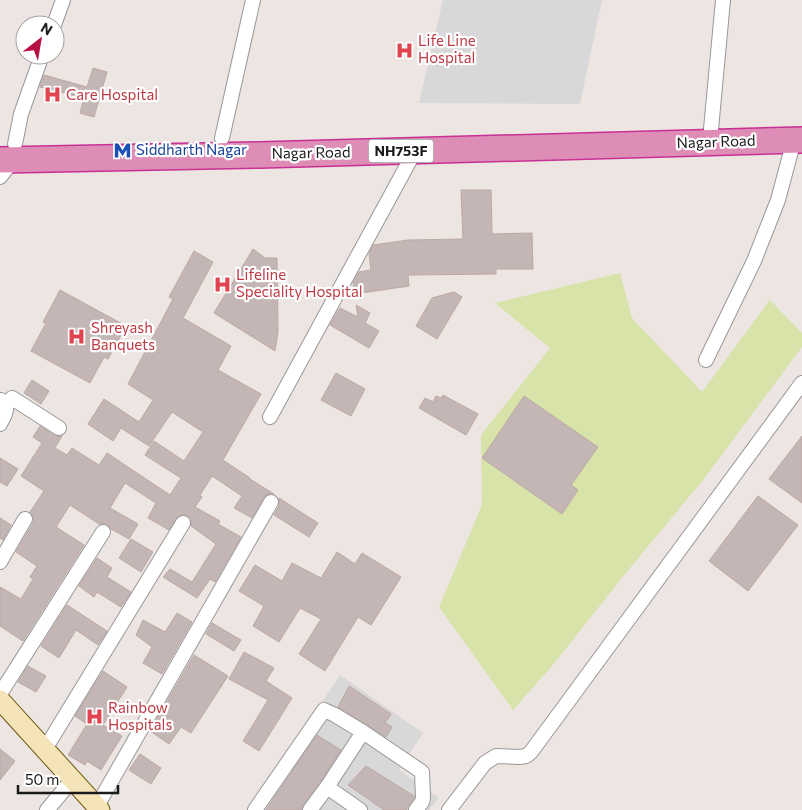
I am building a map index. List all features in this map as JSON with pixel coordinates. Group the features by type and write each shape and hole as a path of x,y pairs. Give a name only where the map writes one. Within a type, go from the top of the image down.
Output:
{"highway":[{"name":"Nagar Road","path":"192,148 222,138 711,129 799,135"},
{"name":"Nagar Road","path":"10,152 192,148 415,151 799,135"}],"main road":[{"path":"0,700 98,808"}],"street":[{"path":"58,15 64,0"},
{"path":"222,138 253,0"},
{"path":"711,129 724,0"},
{"path":"0,177 8,167 10,152 21,114 38,65"},
{"path":"706,360 754,261 778,200 799,135"},
{"path":"270,417 415,151"},
{"path":"449,810 485,762 496,756 519,758 532,752 802,384"},
{"path":"0,424 6,410 3,403 12,398 59,428"},
{"path":"98,808 271,502"},
{"path":"0,562 26,519"},
{"path":"45,749 183,523"},
{"path":"0,694 103,532"},
{"path":"255,810 324,710 363,732 422,772 423,798 416,810"},
{"path":"310,810 363,732"},
{"path":"47,810 72,779"},
{"path":"327,787 360,810"}],"shaded area":[{"path":"443,0 602,0 580,104 419,103"},
{"path":"340,675 423,733 399,770 439,798 429,810 250,810"}],"green space":[{"path":"620,273 632,318 702,392 770,300 802,333 802,347 703,480 552,666 513,710 439,607 482,505 481,435 550,348 495,303"}],"building":[{"path":"93,68 107,72 94,117 80,113 84,98 40,87 44,75 87,87"},
{"path":"461,190 491,190 492,234 532,233 533,269 496,269 496,274 408,275 409,286 355,294 353,283 359,272 371,270 369,254 373,245 408,240 463,239"},
{"path":"253,249 265,258 277,258 278,332 275,351 214,313"},
{"path":"194,251 213,262 183,318 231,346 218,370 261,394 223,460 274,494 267,494 264,497 252,518 234,508 242,496 212,476 195,507 220,521 218,524 241,537 215,582 210,579 197,598 163,577 170,569 192,582 216,544 191,526 191,519 188,516 183,514 178,516 169,530 148,518 156,503 125,483 110,508 138,524 129,539 111,529 107,524 99,524 70,505 56,527 84,545 23,641 0,626 0,587 21,599 33,579 30,577 37,566 16,552 33,523 34,519 30,512 44,491 21,476 42,443 33,437 40,426 55,436 62,436 55,448 67,455 72,448 99,465 107,453 170,495 181,478 145,455 154,441 184,461 203,432 172,412 149,446 121,428 113,441 88,424 104,399 139,422 153,400 128,384 173,299 169,297"},
{"name":"Shreyash Banquets","path":"60,290 126,326 108,359 104,357 90,383 31,351 46,323 43,322"},
{"path":"454,292 462,297 437,339 416,326 432,298"},
{"path":"356,305 370,313 365,323 379,331 369,348 330,325 340,308 358,317"},
{"path":"336,373 365,389 351,416 321,400"},
{"path":"32,380 49,391 41,404 24,393"},
{"path":"443,395 478,414 466,435 419,408 425,398 433,402 436,396 441,398"},
{"path":"524,396 598,447 571,485 578,490 562,514 482,458"},
{"path":"802,436 802,503 769,479"},
{"path":"0,458 18,469 7,486 0,482"},
{"path":"758,496 798,525 748,591 709,561"},
{"path":"279,498 318,523 309,537 274,515 279,506"},
{"path":"0,518 11,525 3,540 0,538"},
{"path":"131,539 153,552 141,572 119,558"},
{"path":"337,552 355,564 362,553 401,577 371,625 358,617 325,671 299,654 321,619 300,608 279,642 253,626 264,606 239,591 255,565 282,581 292,563 321,578"},
{"path":"97,558 112,568 107,577 131,592 121,607 97,592 94,597 79,586"},
{"path":"67,605 107,631 98,645 76,630 59,658 41,646"},
{"path":"177,613 192,622 162,674 143,663 152,647 136,635 143,620 165,632"},
{"path":"212,623 241,640 234,651 206,634"},
{"path":"244,652 274,668 266,681 292,698 259,751 243,741 268,700 229,679"},
{"path":"194,655 228,676 191,733 181,727 169,744 150,731"},
{"path":"28,666 46,676 36,692 18,682"},
{"path":"103,671 127,687 103,725 122,736 101,770 87,761 85,765 68,755 87,724 75,716"},
{"path":"349,686 391,714 385,723 392,727 386,737 338,707"},
{"path":"317,735 341,750 301,810 266,810"},
{"path":"0,749 15,761 0,780"},
{"path":"140,754 161,768 151,784 129,770"},
{"path":"366,766 414,796 406,810 384,810 348,785"}],"place":[{"name":"Life Line Hospital","path":"404,50"},
{"name":"Care Hospital","path":"52,95"},
{"name":"Siddharth Nagar","path":"122,150"},
{"name":"Lifeline Speciality Hospital","path":"222,284"},
{"name":"Shreyash Banquets","path":"77,337"},
{"name":"Rainbow Hospitals","path":"94,717"}]}
